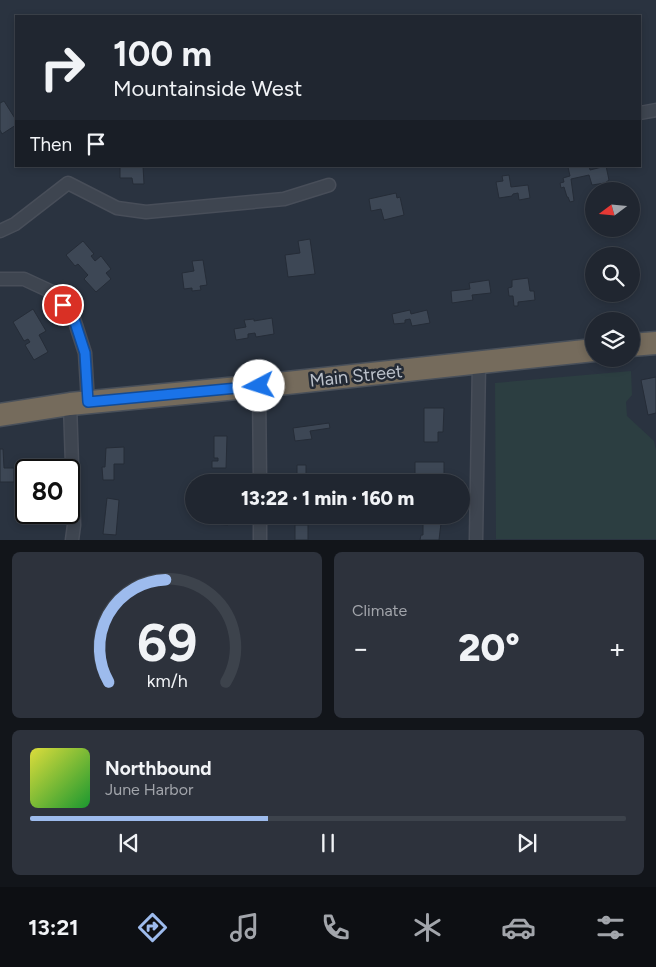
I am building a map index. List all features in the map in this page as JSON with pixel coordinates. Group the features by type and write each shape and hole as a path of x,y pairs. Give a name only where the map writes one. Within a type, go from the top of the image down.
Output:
{"highway":[{"path":"640,344 656,343"},
{"name":"Main Street","path":"0,415 79,403 585,351"}],"street":[{"path":"641,113 656,110"},
{"path":"0,231 15,224 68,183 117,208 146,212 284,199 329,185"},
{"path":"0,279 24,279 52,292 74,319 85,353 79,403 72,540"},
{"path":"476,540 478,363"},
{"path":"259,386 260,474"},
{"path":"260,524 260,540"}],"shaded area":[{"path":"631,371 632,395 626,402 627,416 654,441 656,450 656,539 496,539 495,383"}],"building":[{"path":"4,101 15,118 15,126 2,134 0,130 0,103"},
{"path":"120,167 143,167 144,184 133,184 132,178 120,178"},
{"path":"568,167 589,167 590,170 606,167 609,180 606,182 591,182 589,175 571,179 574,201 570,202 564,187 561,188 560,183 564,182 563,178 570,176"},
{"path":"509,175 511,187 528,185 530,198 519,200 518,193 499,198 496,182 503,181 502,176"},
{"path":"396,193 397,198 400,197 404,215 384,220 381,209 371,211 369,199"},
{"path":"310,239 315,274 288,277 285,255 300,253 298,241"},
{"path":"83,241 94,254 91,256 95,261 101,256 111,269 106,273 111,279 96,292 84,279 88,275 78,264 75,266 66,255"},
{"path":"203,260 207,285 200,286 201,290 192,291 192,288 184,289 182,273 194,271 192,261"},
{"path":"528,278 530,291 534,291 535,300 518,302 518,306 514,306 513,296 509,296 508,288 512,287 512,280"},
{"path":"489,280 491,293 472,295 473,300 452,303 451,291 470,289 469,283"},
{"path":"33,309 46,331 39,335 48,352 34,360 25,345 30,342 28,339 24,341 13,322"},
{"path":"410,310 411,314 427,310 430,323 412,326 410,319 405,320 405,323 394,324 392,314"},
{"path":"272,318 274,334 256,337 255,333 248,334 248,338 236,340 234,329 246,327 244,320 254,319 254,321"},
{"path":"656,377 656,413 648,415 641,380"},
{"path":"424,408 444,408 443,432 438,432 438,442 424,442"},
{"path":"329,423 330,428 310,431 312,439 295,441 293,428"},
{"path":"214,436 227,436 226,468 212,468 212,461 218,461 218,458 214,458"},
{"path":"124,447 124,464 114,464 114,480 103,480 102,467 105,467 106,448"},
{"path":"0,449 3,449 4,468 14,468 14,482 0,482"},
{"path":"415,462 444,462 444,474 415,474"},
{"path":"297,465 306,465 306,474 297,474"},
{"path":"107,498 119,500 116,535 103,534"},
{"path":"423,524 441,524 439,540 420,540 421,535 423,535"},
{"path":"295,525 308,525 308,540 295,540"}],"route":[{"path":"63,305 74,319 85,353 88,402 259,386"}]}
